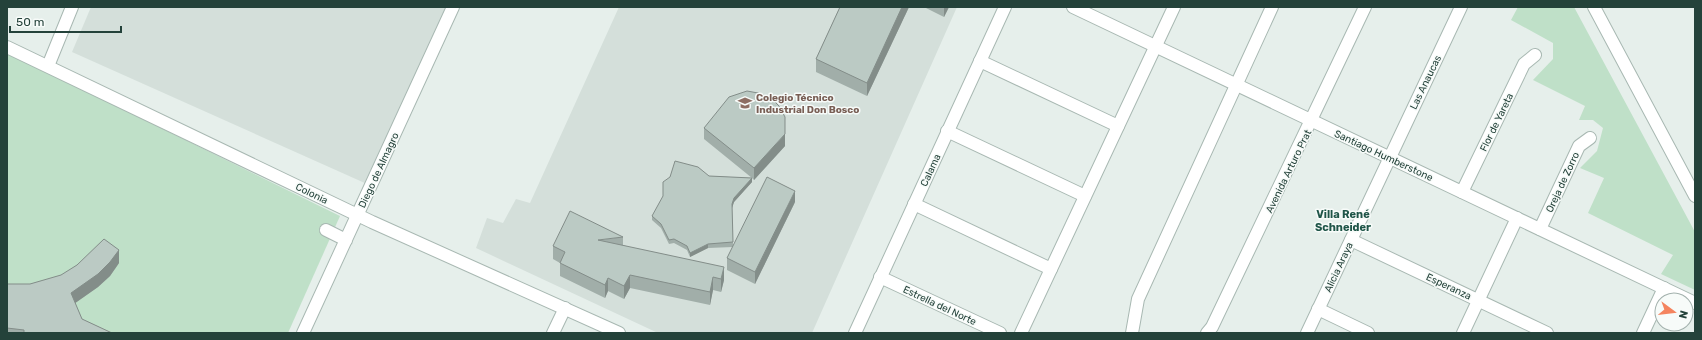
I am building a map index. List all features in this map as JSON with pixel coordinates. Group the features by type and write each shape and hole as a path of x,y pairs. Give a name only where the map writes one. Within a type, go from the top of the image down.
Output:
{"street":[{"path":"48,66 72,7"},
{"name":"Diego de Almagro","path":"303,333 453,7"},
{"name":"Calama","path":"854,333 1005,7"},
{"name":"Santiago Humberstone","path":"1073,7 1086,10 1156,47 1695,303"},
{"path":"1021,333 1174,7"},
{"path":"1132,333 1138,300 1238,86 1272,7"},
{"name":"Avenida Arturo Prat","path":"1207,333 1212,326 1312,121 1365,7"},
{"name":"Las Anaucas","path":"1389,158 1461,7"},
{"path":"1594,7 1695,196"},
{"name":"Colonia","path":"7,47 358,215 619,333"},
{"name":"Flor de Yareta","path":"1462,192 1524,64 1535,55"},
{"path":"980,61 1118,126"},
{"path":"948,131 1086,196"},
{"name":"Oreja de Zorro","path":"1540,229 1579,146 1590,138"},
{"name":"Alicia Araya","path":"1306,333 1389,158"},
{"path":"914,204 1051,269"},
{"path":"1463,333 1517,218"},
{"path":"326,230 346,240"},
{"name":"Esperanza","path":"1351,240 1547,333"},
{"name":"Estrella del Norte","path":"880,277 1000,333"},
{"path":"1643,333 1664,288"},
{"path":"553,333 565,308"},
{"path":"1318,309 1368,333"}],"shaded area":[{"path":"91,7 447,7 367,184 72,52"},
{"name":"Colegio Técnico Industrial Don Bosco","path":"619,7 957,7 812,333 658,333 476,248 487,218 503,223 516,199 530,203"}],"green space":[{"path":"1518,7 1574,7 1695,232 1695,290 1661,274 1673,255 1588,213 1604,178 1580,168 1597,151 1603,128 1593,120 1579,120 1585,106 1533,80 1553,59 1553,43 1511,20"},
{"path":"7,52 340,216 288,333 7,333"}],"building":[{"path":"840,7 902,7 867,83 816,59"},
{"path":"747,91 771,98 779,106 785,117 785,134 754,168 704,128 729,97"},
{"path":"675,161 698,167 709,176 752,178 734,198 732,204 733,242 708,244 690,253 687,246 674,239 669,240 661,224 652,216 663,196 663,182 670,177"},
{"path":"767,177 795,191 755,272 727,258"},
{"path":"570,211 623,237 598,240 724,267 721,279 713,277 710,292 630,275 624,286 608,278 605,285 560,263 565,252 553,246"},
{"path":"104,239 119,250 98,274 71,293 82,319 112,333 24,333 24,330 7,328 7,284 30,284 61,275 77,265"}],"place":[{"name":"Colegio Técnico Industrial Don Bosco","path":"745,103"}],"district":[{"name":"Villa René Schneider","path":"1343,220"}]}
